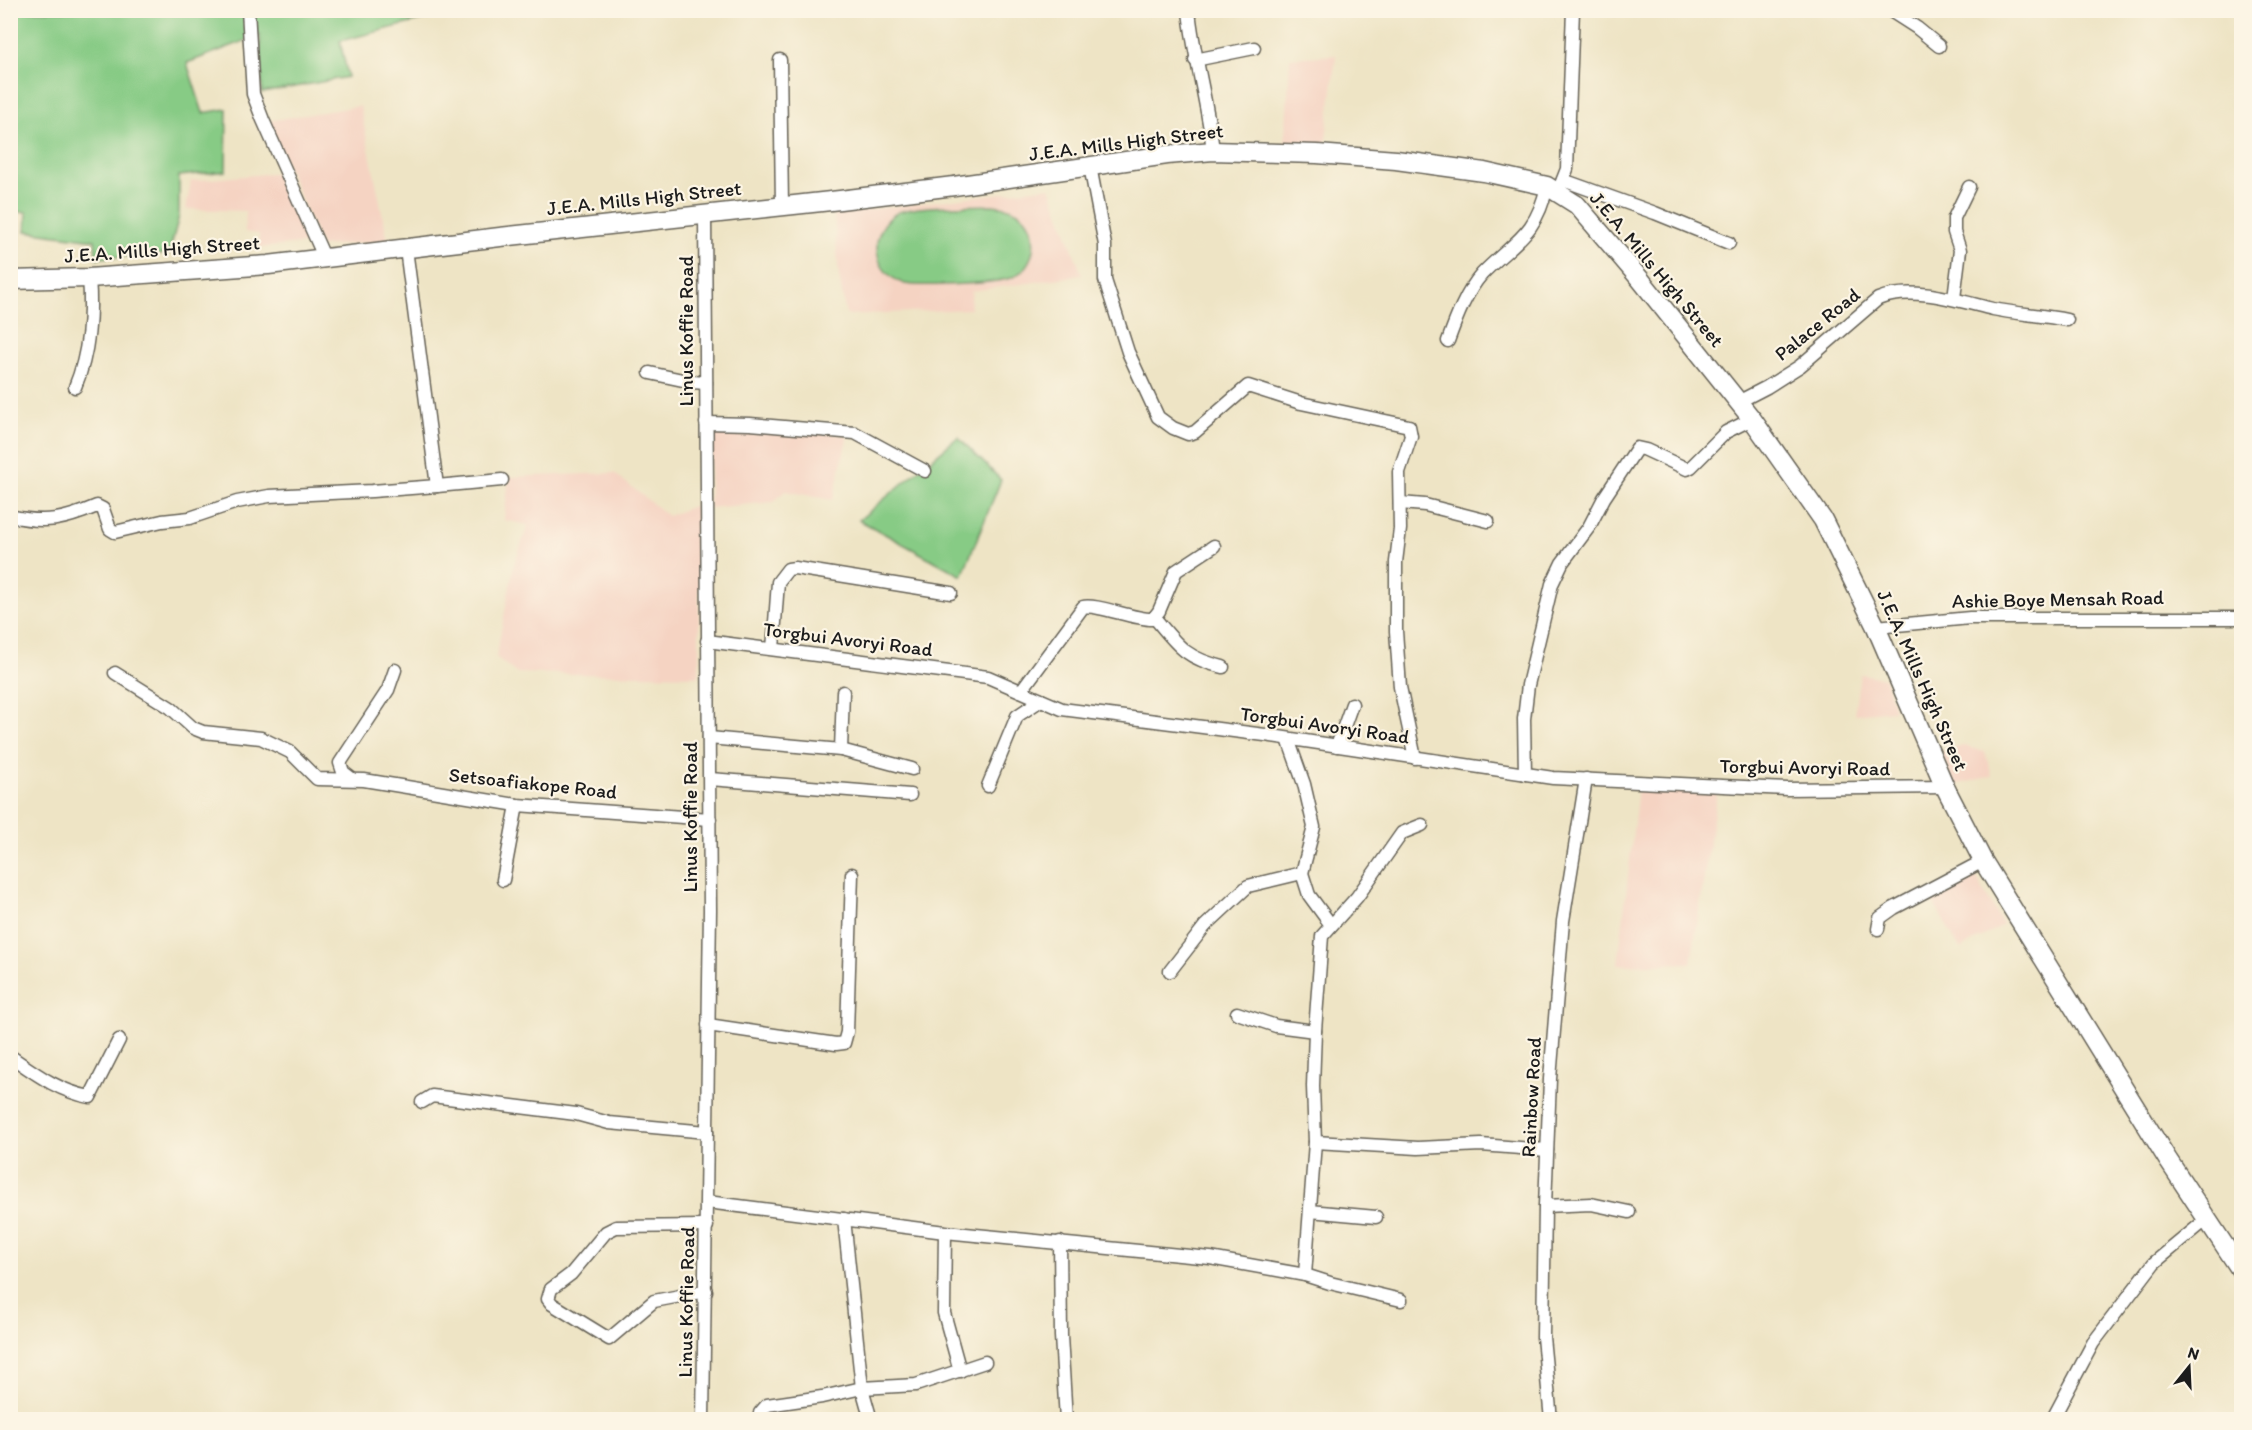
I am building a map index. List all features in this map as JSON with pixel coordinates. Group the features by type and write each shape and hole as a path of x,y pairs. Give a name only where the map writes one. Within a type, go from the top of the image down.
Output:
{"highway":[{"name":"J.E.A. Mills High Street","path":"10,280 89,278 325,259 954,186 1213,151 1317,154 1396,160 1484,172 1556,186 1577,206 1647,287 1752,419 1831,532 1876,627 1945,787 1983,861 2168,1160 2241,1272"}],"street":[{"path":"248,10 253,94 325,259"},
{"path":"1448,340 1458,313 1481,275 1515,245 1535,222 1567,169 1573,10"},
{"path":"1888,10 1917,28 1939,46"},
{"path":"1189,11 1195,60 1206,105 1213,151"},
{"path":"1195,60 1254,48"},
{"path":"780,60 783,206"},
{"path":"1090,166 1105,245 1105,280 1128,352 1155,412 1162,422 1188,434 1195,432 1248,386 1301,403 1409,426 1411,436 1399,472 1400,529 1396,562 1396,631 1400,687 1415,758"},
{"path":"1556,186 1655,213 1729,243"},
{"path":"1954,298 1960,250 1954,232 1954,218 1969,187"},
{"name":"Linus Koffie Road","path":"703,1419 710,819 705,214"},
{"path":"406,249 437,486"},
{"path":"75,387 81,373 88,326 89,278"},
{"name":"Palace Road","path":"1738,402 1800,366 1878,299 1890,294 1954,298 1995,309 2067,320"},
{"path":"650,374 706,383"},
{"path":"1525,774 1524,719 1528,685 1551,584 1604,498 1637,448 1687,469 1726,432 1752,419"},
{"path":"706,423 750,424 855,433 925,471"},
{"path":"10,516 38,521 68,518 97,506 103,509 110,529 115,532 162,521 190,518 237,502 269,496 372,491 502,480"},
{"path":"1400,503 1425,505 1488,521"},
{"path":"1155,617 1176,572 1214,546"},
{"path":"773,649 778,582 788,569 795,568 951,593"},
{"path":"1021,691 1083,607 1092,606 1147,619 1155,617"},
{"path":"1155,617 1176,643 1192,657 1223,667"},
{"name":"Ashie Boye Mensah Road","path":"1876,627 1970,618 2241,618"},
{"name":"Torgbui Avoryi Road","path":"707,641 988,677 1062,709 1553,778 1787,789 1945,787"},
{"path":"352,779 343,772 340,763 388,690 395,670"},
{"name":"Setsoafiakope Road","path":"115,673 171,708 193,728 203,732 261,738 290,752 317,779 352,779 518,806 710,819"},
{"path":"841,750 843,692"},
{"path":"988,786 1017,716 1041,700"},
{"path":"1337,746 1352,704"},
{"path":"709,738 841,750 912,769"},
{"path":"1288,739 1304,783 1314,827 1302,873 1310,895 1331,925"},
{"path":"710,779 910,795"},
{"name":"Rainbow Road","path":"1551,1419 1543,1337 1547,1150 1563,921 1586,779"},
{"path":"503,880 518,806"},
{"path":"1305,1275 1315,1142 1313,1086 1322,936 1358,897 1401,833 1422,825"},
{"path":"1878,929 1880,918 1894,908 1983,861"},
{"path":"1170,971 1205,926 1248,886 1302,873"},
{"path":"708,1025 836,1044 844,1043 847,1032 852,874"},
{"path":"1237,1013 1276,1026 1315,1031"},
{"path":"10,1056 34,1075 57,1087 90,1097 119,1040"},
{"path":"422,1102 432,1096 576,1114 609,1124 707,1132"},
{"path":"1315,1142 1418,1148 1481,1145 1547,1150"},
{"path":"707,1202 945,1232 1210,1258 1305,1275 1401,1300"},
{"path":"1545,1206 1591,1204 1629,1212"},
{"path":"1310,1211 1376,1217"},
{"path":"844,1219 862,1388 871,1419"},
{"path":"2052,1419 2093,1343 2154,1263 2207,1219"},
{"path":"706,1291 654,1301 609,1339 552,1304 548,1299 551,1289 571,1274 606,1232 616,1227 707,1226"},
{"path":"945,1232 944,1313 960,1371"},
{"path":"1060,1242 1061,1336 1066,1419"},
{"path":"759,1419 760,1413 767,1405 822,1397 862,1388 916,1385 985,1362"}],"shaded area":[{"path":"1336,55 1325,148 1285,144 1290,58"},
{"path":"360,106 388,241 321,246 268,121"},
{"path":"276,173 310,243 259,248 259,234 245,232 246,211 186,209 191,181"},
{"path":"1050,187 1082,275 972,291 970,309 846,315 839,277 834,214"},
{"path":"712,425 848,435 833,500 785,491 774,502 709,508"},
{"path":"614,473 668,516 699,504 699,676 516,673 496,657 514,565 528,525 504,520 509,477"},
{"path":"1860,674 1885,678 1894,710 1854,714"},
{"path":"1964,746 1985,752 1992,776 1952,786 1940,751"},
{"path":"1638,788 1717,793 1691,963 1618,965"},
{"path":"1972,870 2003,925 1960,949 1929,895"}],"green space":[{"path":"10,11 458,11 340,41 348,77 262,93 260,35 187,63 203,113 227,109 226,171 179,176 179,216 169,254 96,258 95,240 26,231 27,212 11,212"},
{"path":"992,205 1018,212 1030,227 1033,236 1032,255 1028,264 1013,277 977,283 914,285 898,281 883,267 877,242 882,229 893,215 905,210 929,207"},
{"path":"958,437 1001,480 962,576 859,520"}]}
